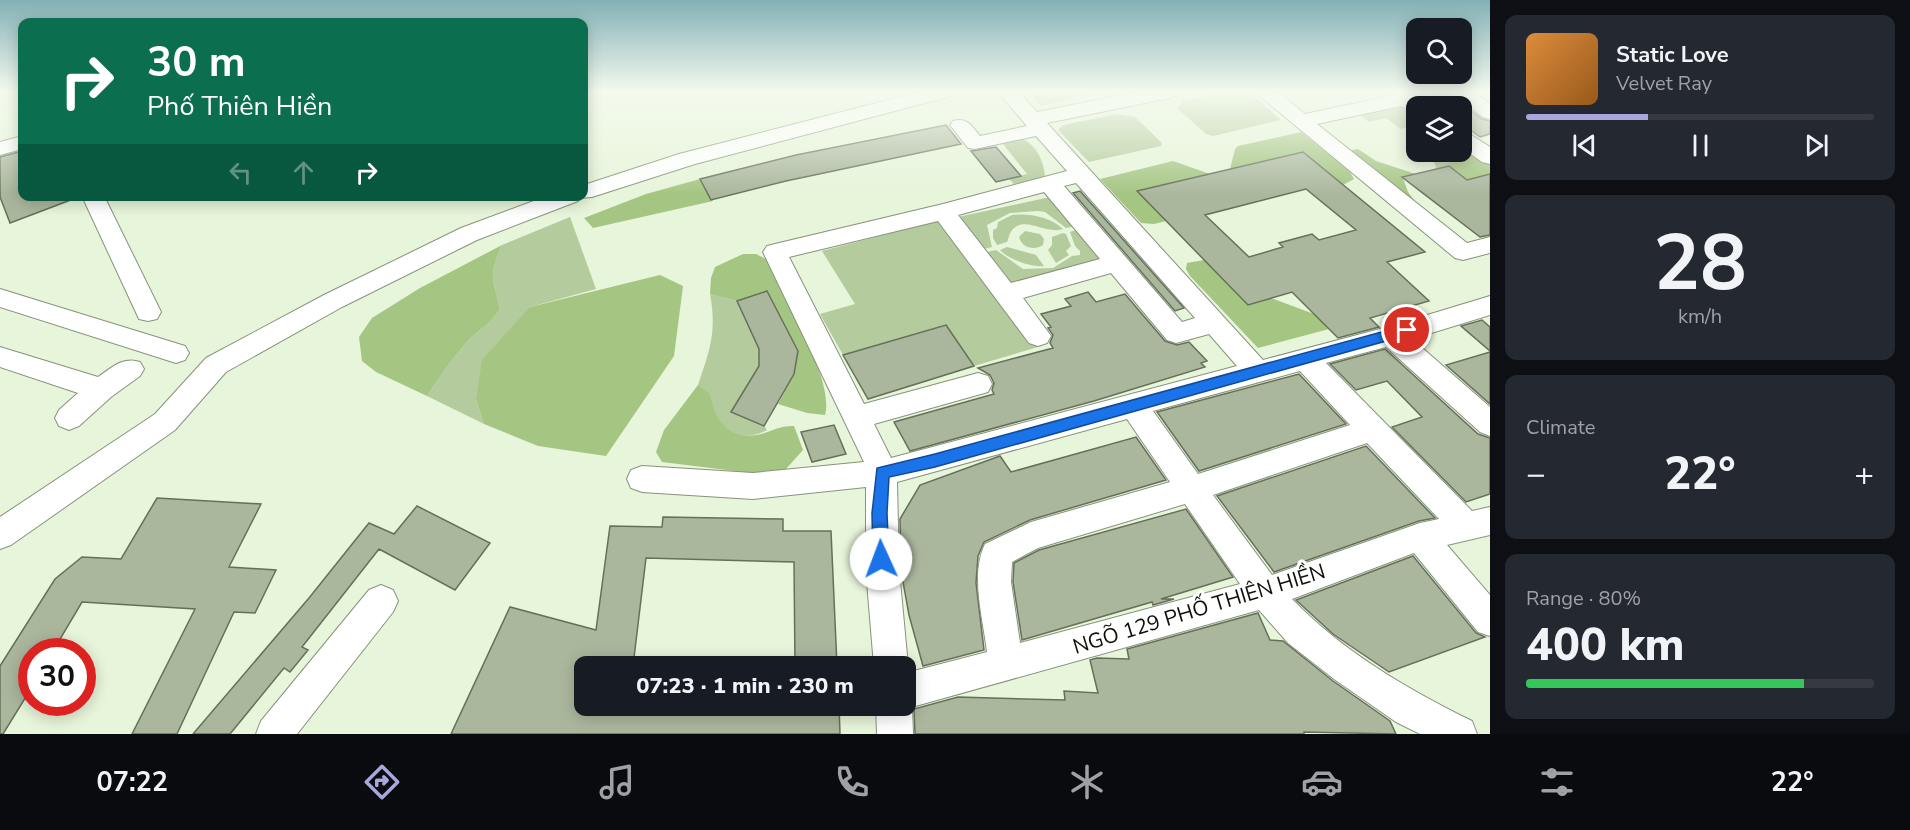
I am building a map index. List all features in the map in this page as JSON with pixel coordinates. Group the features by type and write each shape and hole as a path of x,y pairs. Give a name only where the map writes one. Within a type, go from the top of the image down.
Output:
{"street":[{"path":"588,191 687,159 815,126"},
{"path":"961,126 975,143 1031,126"},
{"path":"1040,126 1258,372"},
{"path":"1307,126 1463,252 1490,245"},
{"path":"0,149 18,143"},
{"path":"1472,145 1490,157"},
{"path":"890,656 882,582 879,513 882,473 880,465 775,252 943,212 1082,174"},
{"path":"1049,183 1176,333 1215,323"},
{"path":"95,201 148,312"},
{"path":"0,536 165,422 216,365 333,301 469,234 557,201"},
{"path":"943,212 1038,336"},
{"path":"1006,294 1116,263"},
{"path":"0,298 176,353"},
{"path":"642,479 753,486 882,473 935,461 1441,322 1490,305"},
{"path":"1390,335 1490,424"},
{"path":"0,357 101,389"},
{"path":"1305,359 1374,429 1478,524"},
{"path":"69,418 101,389 130,369"},
{"path":"855,418 978,384"},
{"path":"1133,406 1265,593 1300,631 1346,667 1409,708 1460,734"},
{"path":"1006,665 996,592 996,554 1031,536 1191,489 1374,429"},
{"name":"NGÕ 129 PHỐ THIÊN HIỀN","path":"916,688 1265,593 1420,537 1478,524"},
{"path":"1420,537 1490,620"},
{"path":"274,734 381,601"},
{"path":"894,716 895,734"}],"green space":[{"path":"1062,126 1145,126 1162,143 1161,146 1089,162 1058,130"},
{"path":"1197,126 1254,126 1213,136 1206,134"},
{"path":"1301,132 1350,172 1354,179 1343,185 1303,152 1230,169 1235,149 1238,146"},
{"path":"1022,139 1032,145 1039,155 1045,178 1014,184 1009,179 1027,174 1003,144"},
{"path":"1358,149 1376,161 1416,174 1403,178 1408,192 1416,203 1414,205 1340,152"},
{"path":"1472,152 1490,163 1490,174 1467,180 1449,166 1450,162 1472,162"},
{"path":"1173,161 1210,174 1138,191 1166,221 1154,224 1141,223 1100,179"},
{"path":"1434,162 1455,162 1449,166 1437,169"},
{"path":"700,179 713,201 593,228 584,218 646,194"},
{"path":"1050,197 1077,226 1066,228 1045,212 1010,213 987,225 992,247 976,251 958,217"},
{"path":"1012,215 1039,217 1052,221 1063,229 1050,230 1024,224 1012,231 1007,242 997,245 993,238 993,230 997,228 998,222"},
{"path":"570,217 596,289 530,307 476,400 484,424 427,396 461,348 493,319 500,309 493,276 502,245"},
{"path":"941,220 1038,347 974,366 946,325 843,355 820,314 855,304 822,251"},
{"path":"1079,229 1106,258 1011,291 978,254 996,250 1023,269 1053,268 1072,256 1080,255 1070,232"},
{"path":"1025,231 1040,234 1044,239 1043,245 1036,248 1023,244 1019,237"},
{"path":"1066,234 1071,246 1066,251 1069,255 1056,263 1048,250 1052,245 1052,237"},
{"path":"502,245 493,276 500,309 493,319 461,348 427,396 376,372 362,361 359,337 372,318 420,288"},
{"path":"1007,247 1036,255 1044,266 1033,266 1014,260 1000,250"},
{"path":"743,254 756,254 766,259 795,314 822,381 826,400 825,415 807,413 778,404 794,374 798,351 768,292 737,301 710,294 711,278 715,267"},
{"path":"1204,260 1248,305 1271,298 1314,314 1329,329 1258,348 1190,276 1186,269 1187,263"},
{"path":"660,275 683,286 674,356 606,456 538,446 484,424 476,400 482,360 530,307"},
{"path":"710,294 737,301 759,349 759,366 731,412 764,426 767,430 745,436 728,430 716,415 709,394 698,385 711,340 713,319"},
{"path":"698,385 710,394 715,412 730,431 747,436 794,426 803,450 785,470 751,473 662,462 656,452 664,430"}],"building":[{"path":"940,126 947,126 961,144 786,181 711,200 700,179 796,155"},
{"path":"1472,126 1490,126 1490,134 1480,137 1472,131"},
{"path":"996,147 1021,176 996,182 971,151"},
{"path":"18,152 18,201 68,201 10,223 0,197 0,157"},
{"path":"1303,152 1425,252 1387,262 1429,301 1370,318 1379,327 1338,338 1292,292 1248,305 1137,191","holes":["1306,189 1356,230 1319,240 1312,234 1279,243 1283,247 1249,257 1205,215"]},
{"path":"1449,166 1467,180 1490,174 1490,235 1480,237 1402,177"},
{"path":"1080,191 1184,308 1175,311 1073,193"},
{"path":"767,291 798,351 794,374 764,426 731,412 759,366 759,349 737,301"},
{"path":"1088,292 1096,302 1125,294 1165,341 1177,345 1189,342 1207,361 1201,363 1205,367 1094,401 910,451 894,422 994,394 992,390 994,383 990,375 978,368 1053,348 1050,343 1053,335 1048,328 1051,327 1041,314 1071,306 1065,299"},
{"path":"1482,320 1490,327 1490,351 1461,326"},
{"path":"946,325 974,366 868,399 843,355"},
{"path":"1385,349 1478,434 1490,438 1490,494 1466,502 1392,427 1422,417 1387,381 1356,390 1330,364"},
{"path":"1490,352 1490,404 1446,365"},
{"path":"1299,374 1346,424 1199,471 1157,412"},
{"path":"834,425 846,454 812,462 801,432"},
{"path":"1136,437 1166,480 1030,520 984,542 978,556 976,583 984,650 923,666 909,615 901,571 900,519 920,485 1000,456 1011,472"},
{"path":"1366,446 1435,518 1419,521 1274,572 1217,496"},
{"path":"157,498 261,504 229,567 276,570 255,613 234,612 177,734 132,734 195,609 82,602 61,638 18,638 18,710 3,734 0,734 0,666 55,579 82,557 121,559"},
{"path":"417,506 490,543 455,590 379,549 302,647 308,650 290,672 284,668 230,734 193,734 309,598 369,523 394,534"},
{"path":"1186,509 1233,577 1161,599 1174,599 1153,605 1152,602 1022,640 1013,582 1014,563 1039,550"},
{"path":"663,517 783,519 783,531 831,531 837,656 795,656 794,562 646,558 634,656 574,656 574,716 839,716 840,734 451,734 510,607 596,630 610,526 662,527"},
{"path":"1413,556 1476,633 1485,637 1389,672 1333,634 1296,600"},
{"path":"1258,613 1270,640 1283,641 1333,681 1390,721 1396,734 1304,732 1304,734 915,734 916,708 958,697 1065,700 1064,691 1098,693 1090,660 1097,658 1129,659 1127,649"}],"route":[{"path":"881,559 879,513 882,473 935,461 1097,414 1167,398 1407,330"}]}
